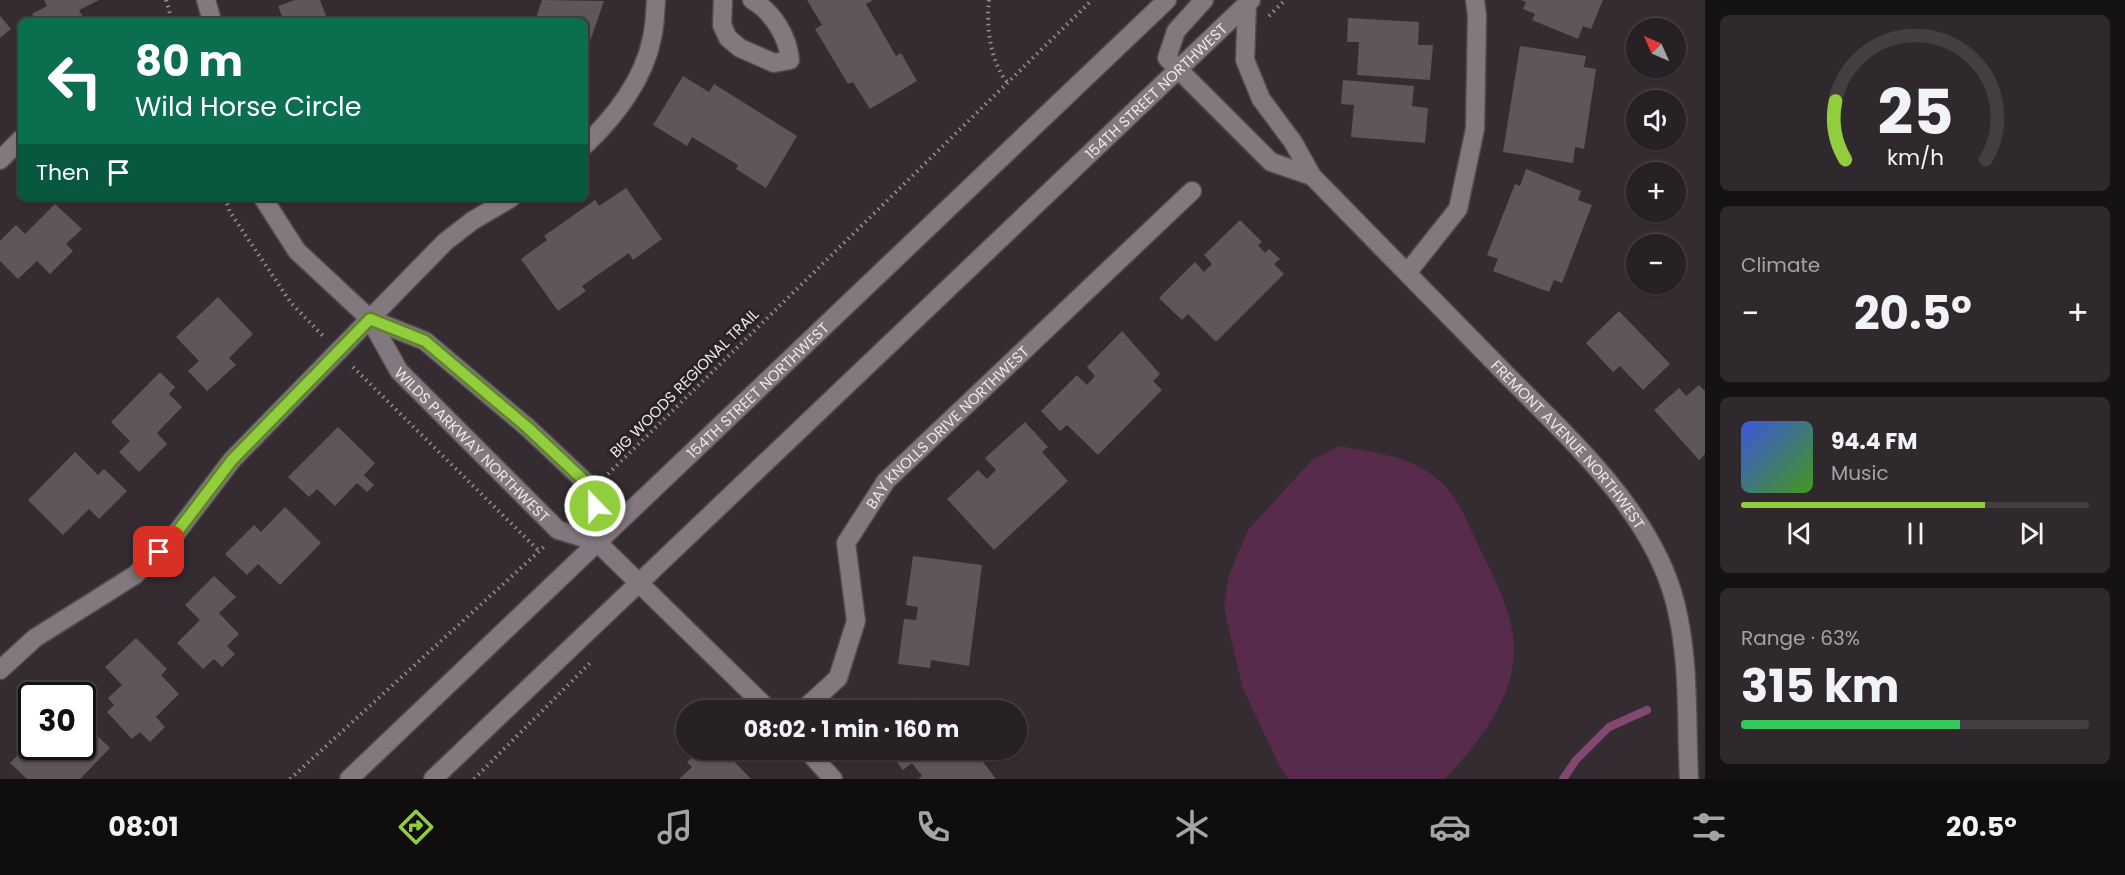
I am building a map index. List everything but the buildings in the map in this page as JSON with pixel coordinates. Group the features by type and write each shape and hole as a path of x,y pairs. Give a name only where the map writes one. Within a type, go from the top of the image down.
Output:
{"street":[{"path":"206,0 211,18"},
{"path":"588,142 602,129 635,84 652,39 656,0"},
{"path":"723,0 722,25 728,38 741,48 774,63 790,60 789,43 763,6 752,0"},
{"name":"154TH STREET NORTHWEST","path":"349,779 1167,0"},
{"path":"1178,71 1167,58 1176,31 1204,0"},
{"path":"1407,273 1458,209 1475,129 1478,16 1475,0"},
{"name":"154TH STREET NORTHWEST","path":"433,779 1249,2"},
{"name":"FREMONT AVENUE NORTHWEST","path":"1249,2 1245,60 1261,99 1293,142 1312,177 1628,503 1650,540 1675,601 1683,645 1689,779"},
{"name":"FREMONT AVENUE NORTHWEST","path":"1178,71 1271,162 1312,177"},
{"path":"0,160 18,142"},
{"name":"BAY KNOLLS DRIVE NORTHWEST","path":"814,700 838,678 856,621 846,543 886,481 1192,191"},
{"name":"WILDS PARKWAY NORTHWEST","path":"265,201 297,251 370,319 399,371 558,530 597,542 759,700"},
{"path":"0,670 35,638 135,574 171,540 232,460 445,242 472,221 506,201"},
{"name":"WILDS PARKWAY NORTHWEST","path":"370,319 425,341 527,427 593,489"},
{"path":"593,489 597,542"},
{"path":"816,760 833,779"}],"path":[{"path":"166,0 171,18"},
{"path":"989,0 990,42 999,72 1007,82"},
{"name":"BIG WOODS REGIONAL TRAIL","path":"593,489 1092,0"},
{"path":"226,201 230,212 291,303 540,552"},
{"path":"290,779 540,552 558,530"}],"shaded area":[{"path":"1340,446 1399,458 1421,468 1440,481 1454,497 1464,516 1494,577 1507,611 1513,635 1514,655 1511,676 1504,695 1484,732 1445,779 1288,779 1243,689 1224,608 1229,575 1248,530 1312,460"}],"waterway":[{"path":"1563,779 1576,760 1609,727 1647,710"}],"route":[{"path":"159,552 171,540 232,460 370,319 425,341 527,427 593,489 595,506"}]}
